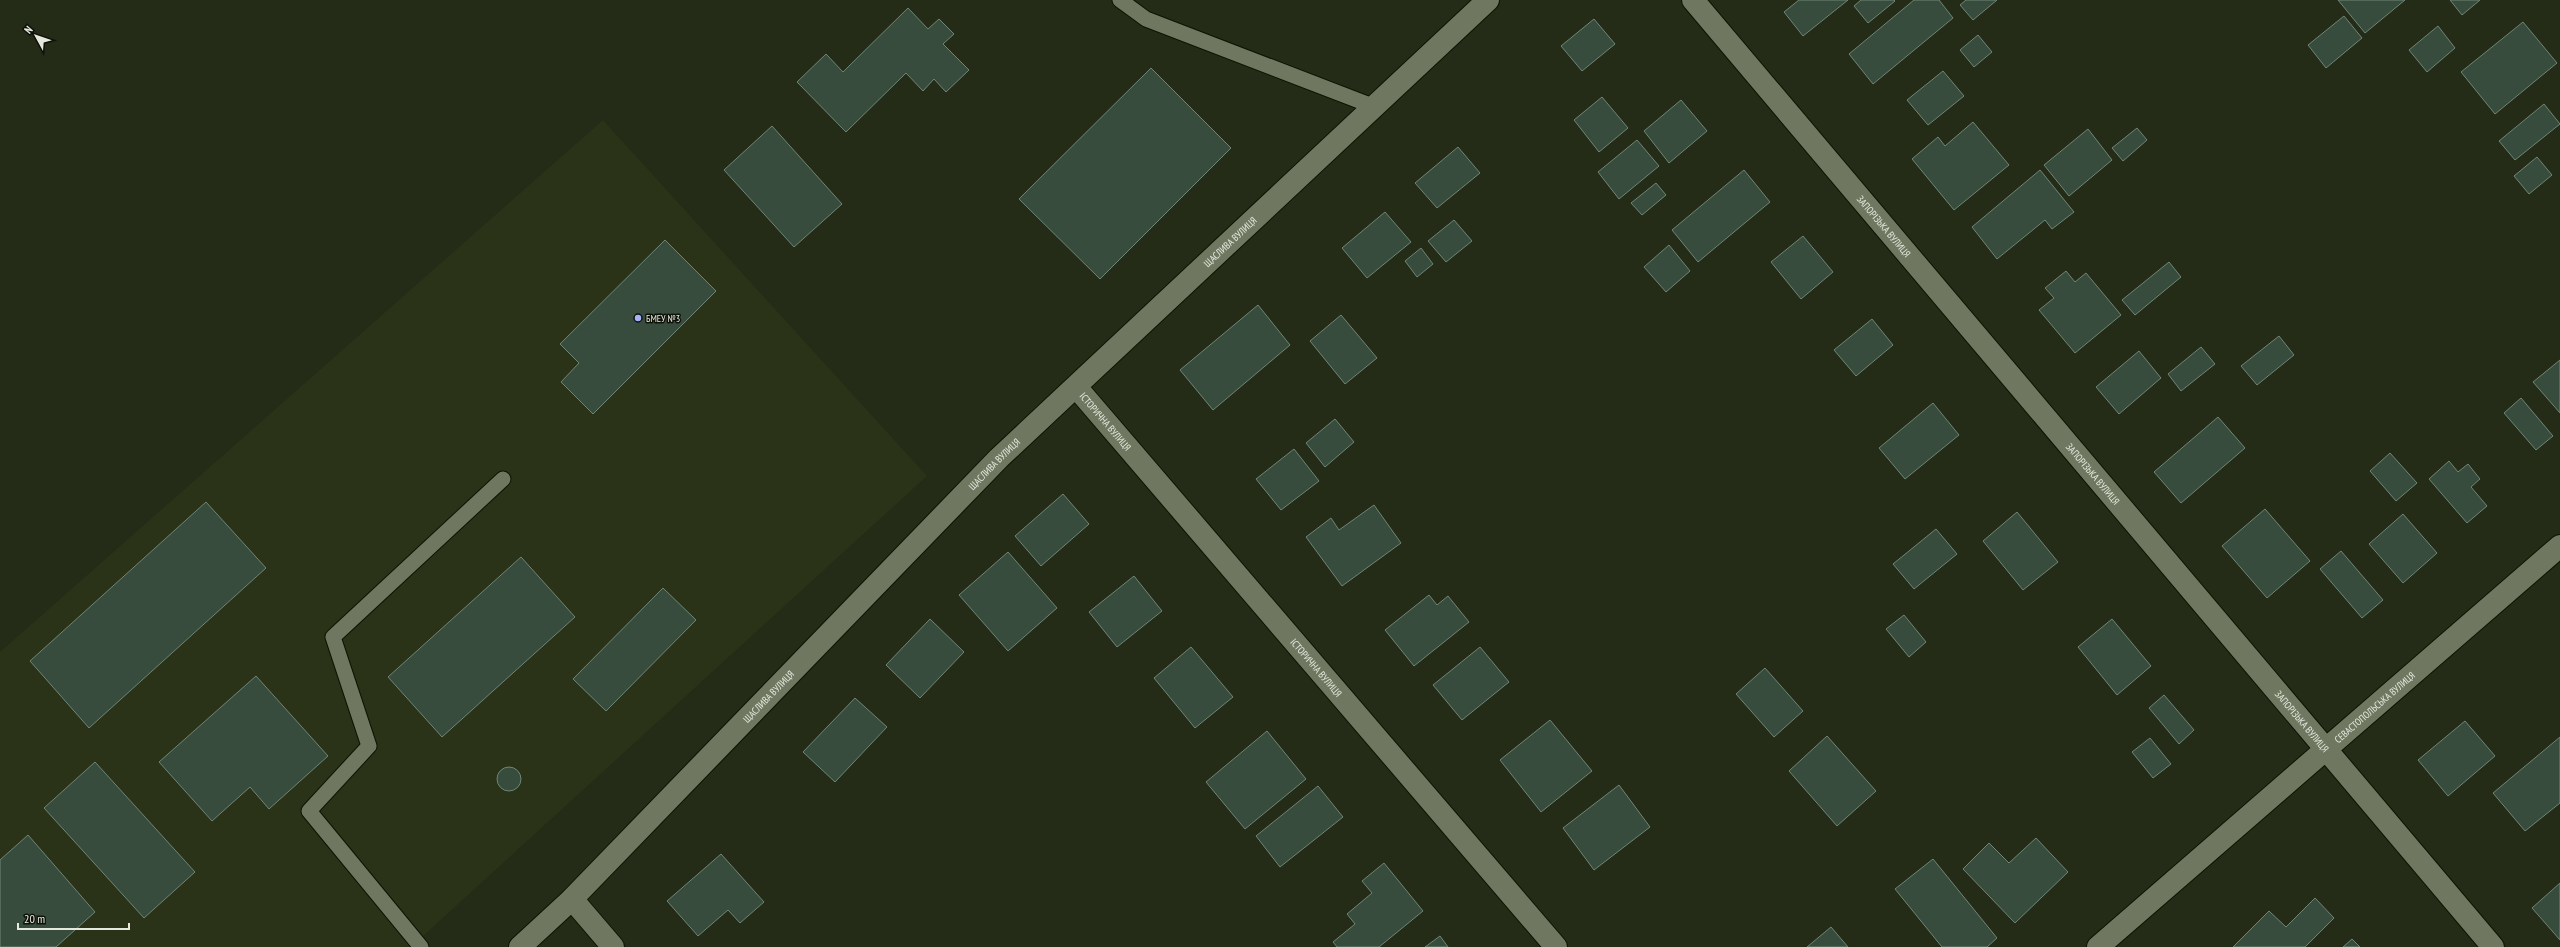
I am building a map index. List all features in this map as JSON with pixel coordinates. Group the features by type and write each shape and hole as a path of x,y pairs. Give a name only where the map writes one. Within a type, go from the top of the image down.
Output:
{"street":[{"name":"ЩАСЛИВА ВУЛИЦЯ","path":"520,947 572,899 999,458 1077,388 1488,0"},
{"name":"ЗАПОРІЗЬКА ВУЛИЦЯ","path":"1693,0 2325,750 2493,947"},
{"name":"ІСТОРИЧНА ВУЛИЦЯ","path":"1077,388 1556,947"},
{"name":"СЕВАСТОПОЛЬСЬКА ВУЛИЦЯ","path":"2098,947 2560,546"},
{"path":"572,899 613,947"}],"lane":[{"path":"1120,0 1146,20 1375,107"},
{"path":"421,947 309,810 369,746 333,637 503,479"}],"shaded area":[{"path":"603,120 927,476 411,947 0,947 0,652"}],"building":[{"path":"1799,0 1848,0 1803,36 1784,12"},
{"path":"1861,0 1895,1 1868,23 1854,6"},
{"path":"1914,0 1939,0 1953,18 1873,84 1849,54"},
{"path":"1966,0 1997,0 1973,20 1960,5"},
{"path":"2338,0 2405,0 2365,33"},
{"path":"2450,0 2480,0 2462,15"},
{"path":"908,8 928,29 939,19 954,34 943,44 969,70 946,92 934,79 923,91 906,73 846,132 797,82 826,54 843,72"},
{"path":"2344,16 2362,38 2326,68 2308,45"},
{"path":"1594,19 1615,44 1582,71 1561,46"},
{"path":"2523,22 2557,63 2495,114 2461,72"},
{"path":"2438,26 2455,48 2427,72 2409,50"},
{"path":"1978,35 1992,52 1974,67 1960,50"},
{"path":"1151,68 1231,148 1100,279 1019,199"},
{"path":"1943,71 1964,96 1928,125 1907,100"},
{"path":"1602,97 1628,128 1599,152 1574,120"},
{"path":"1681,100 1707,131 1669,163 1644,131"},
{"path":"2544,104 2560,124 2515,160 2499,141"},
{"path":"1973,122 2009,165 1954,210 1912,159 1938,137 1945,146"},
{"path":"772,126 842,204 794,247 724,170"},
{"path":"2137,128 2147,140 2123,161 2112,148"},
{"path":"2088,129 2112,160 2069,196 2044,165"},
{"path":"1637,140 1659,166 1619,199 1598,172"},
{"path":"1458,147 1480,173 1437,208 1415,183"},
{"path":"2537,157 2552,175 2529,194 2514,176"},
{"path":"1744,170 1770,202 1698,262 1672,230"},
{"path":"2040,170 2074,212 2052,229 2045,220 1997,259 1972,227"},
{"path":"1656,183 1666,195 1642,215 1631,203"},
{"path":"1385,212 1411,242 1367,278 1342,248"},
{"path":"1454,220 1472,241 1446,262 1428,241"},
{"path":"1803,236 1833,272 1801,299 1771,262"},
{"name":"БМЕУ №3","path":"665,240 716,291 593,414 561,382 579,363 560,344"},
{"path":"1669,245 1690,271 1666,292 1644,267"},
{"path":"1421,248 1433,264 1417,277 1405,261"},
{"path":"2169,262 2181,277 2135,315 2122,300"},
{"path":"2066,271 2075,282 2086,273 2121,315 2075,353 2039,310 2054,298 2045,288"},
{"path":"1258,305 1290,345 1213,410 1180,370"},
{"path":"1341,315 1377,358 1345,384 1310,341"},
{"path":"1872,319 1893,345 1856,376 1834,350"},
{"path":"2279,336 2294,355 2257,385 2241,366"},
{"path":"2201,347 2215,364 2181,391 2168,374"},
{"path":"2139,351 2161,378 2119,414 2096,387"},
{"path":"2560,360 2560,413 2533,382"},
{"path":"2521,398 2553,436 2536,450 2504,413"},
{"path":"1933,403 1959,435 1905,479 1879,448"},
{"path":"2218,417 2245,448 2181,503 2154,472"},
{"path":"1335,419 1354,442 1325,467 1306,443"},
{"path":"1294,449 1319,481 1281,510 1256,479"},
{"path":"2390,453 2417,483 2396,501 2370,471"},
{"path":"2449,461 2458,472 2468,464 2480,479 2471,487 2487,506 2467,523 2429,479"},
{"path":"1063,494 1089,524 1041,566 1015,536"},
{"path":"206,502 266,568 89,728 30,661"},
{"path":"1374,505 1401,543 1342,586 1306,537 1331,518 1339,530"},
{"path":"2265,509 2310,561 2267,598 2222,546"},
{"path":"2017,512 2058,562 2023,590 1983,541"},
{"path":"2403,514 2437,553 2403,583 2369,544"},
{"path":"1936,529 1957,554 1914,589 1893,564"},
{"path":"2341,551 2383,600 2362,618 2320,569"},
{"path":"1008,552 1057,608 1008,651 959,595"},
{"path":"521,557 575,617 442,737 388,677"},
{"path":"1134,576 1162,611 1117,647 1089,612"},
{"path":"663,588 696,620 606,711 573,679"},
{"path":"1429,595 1437,605 1448,596 1469,622 1414,666 1385,630"},
{"path":"1904,615 1926,642 1909,657 1886,629"},
{"path":"930,619 964,652 920,698 886,665"},
{"path":"2112,619 2151,666 2117,695 2078,647"},
{"path":"1191,647 1233,697 1195,728 1154,678"},
{"path":"1480,647 1509,682 1462,720 1433,685"},
{"path":"1765,668 1803,711 1774,737 1736,694"},
{"path":"256,676 328,756 269,809 250,787 212,821 159,762"},
{"path":"2164,695 2194,730 2179,744 2149,708"},
{"path":"855,698 887,727 835,782 803,752"},
{"path":"1550,720 1592,771 1541,812 1500,760"},
{"path":"2465,721 2495,756 2448,796 2418,760"},
{"path":"1267,731 1306,779 1245,829 1206,782"},
{"path":"1827,736 1876,791 1837,826 1789,771"},
{"path":"2560,737 2560,803 2525,831 2493,793"},
{"path":"2150,738 2171,764 2153,778 2132,752"},
{"path":"95,762 195,872 144,918 44,808"},
{"path":"509,767 518,770 521,779 518,788 509,791 500,788 497,779 500,770"},
{"path":"1619,785 1650,827 1594,870 1563,828"},
{"path":"1318,786 1343,817 1280,867 1256,836"},
{"path":"28,835 95,912 56,947 0,947 0,860"},
{"path":"2036,838 2068,872 2015,923 1963,869 1989,843 2009,863"},
{"path":"721,854 764,902 740,923 728,910 698,936 667,901"},
{"path":"1933,859 1997,938 1987,947 1942,947 1895,889"},
{"path":"1384,863 1423,911 1379,947 1337,947 1333,942 1355,924 1347,914 1372,893 1362,881"},
{"path":"2560,883 2560,940 2532,908"},
{"path":"2315,898 2334,918 2305,947 2233,947 2269,911 2286,927"},
{"path":"1831,927 1848,947 1807,947"},
{"path":"1440,936 1448,947 1425,947"},
{"path":"2352,939 2360,947 2343,947"}],"place":[{"name":"БМЕУ №3","path":"638,318"}]}
